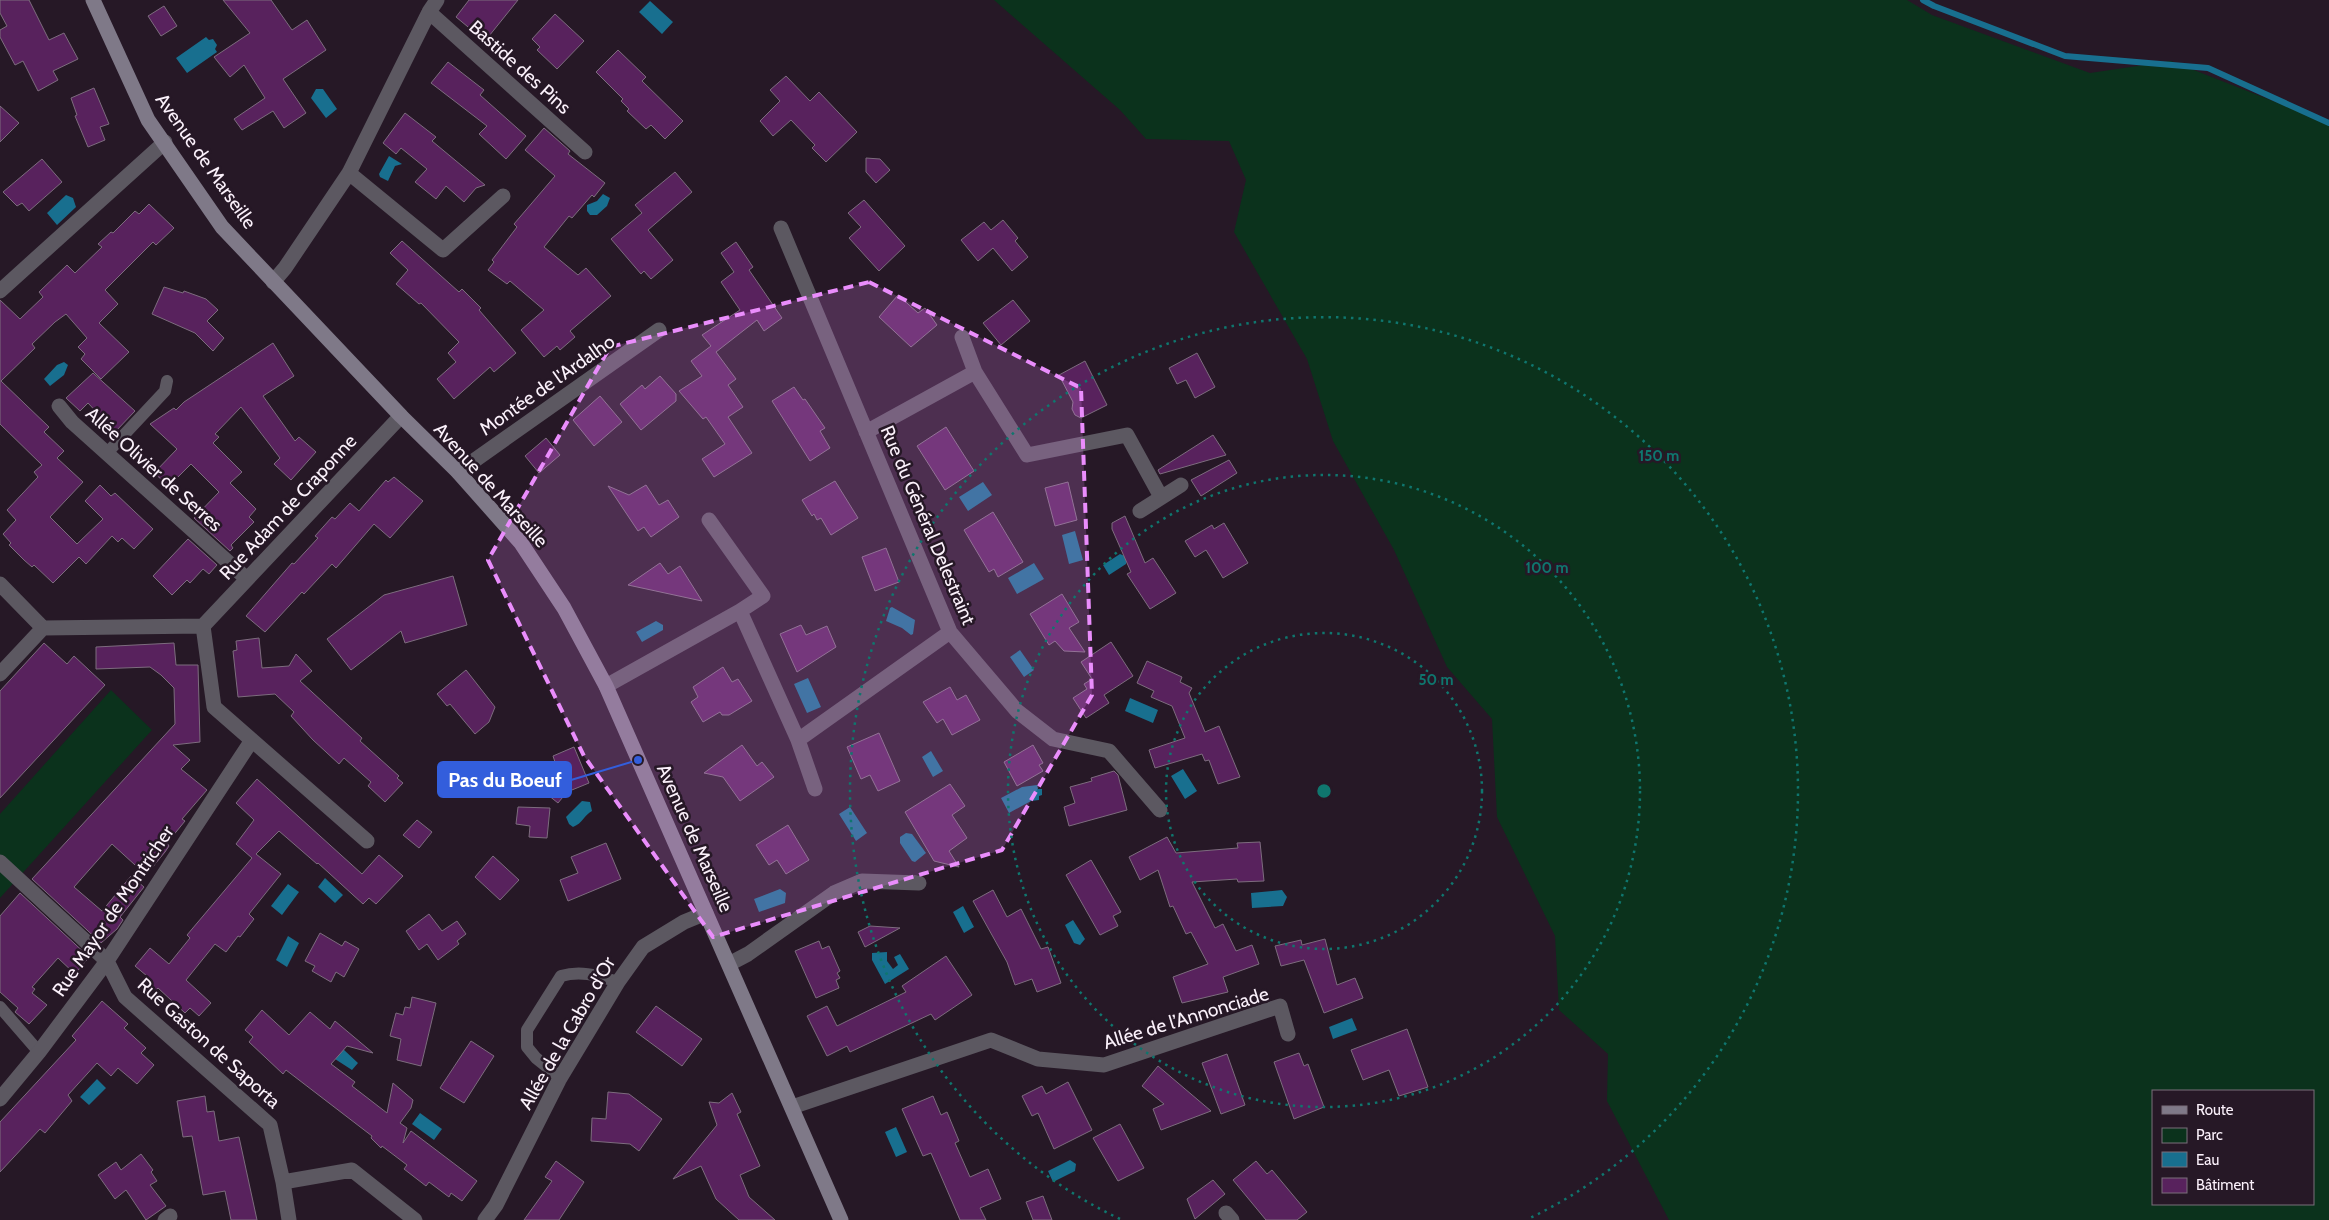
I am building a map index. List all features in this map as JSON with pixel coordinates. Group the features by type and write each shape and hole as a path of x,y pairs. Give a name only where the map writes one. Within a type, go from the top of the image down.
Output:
{"street":[{"name":"Avenue de Marseille","path":"93,0 148,120 222,227 401,416 458,472 521,543 564,608 606,686 841,1220"},
{"name":"Bastide des Pins","path":"273,282 285,268 349,173 433,6 585,152"},
{"path":"0,291 165,142"},
{"path":"349,173 444,250 502,196"},
{"name":"Rue du Général Delestraint","path":"781,228 950,632 1017,711 1053,739 1109,751 1160,810"},
{"name":"Montée de l'Ardalho","path":"458,472 659,330"},
{"path":"962,337 975,372 1027,455 1127,435 1161,497"},
{"path":"866,432 975,372"},
{"name":"Allée Olivier de Serres","path":"59,406 72,422 247,579"},
{"name":"Rue Adam de Craponne","path":"203,626 401,416"},
{"path":"1140,511 1181,485"},
{"path":"606,686 740,611 763,596 709,520"},
{"path":"0,584 44,628"},
{"path":"740,611 798,740 815,789"},
{"path":"0,674 44,628 203,626 214,707 367,841"},
{"path":"798,740 950,632"},
{"name":"Rue Mayor de Montricher","path":"0,1099 39,1052 107,961 252,740"},
{"name":"Rue Gaston de Saporta","path":"0,862 107,961 125,997 270,1124 289,1220"},
{"path":"729,964 748,954 834,893 862,881 919,883"},
{"name":"Allée de la Cabro d'Or","path":"485,1220 496,1213 561,1078 618,982 643,947 684,922 706,912"},
{"name":"Allée de l’Annonciade","path":"792,1107 991,1040 1038,1059 1104,1064 1280,1006 1288,1034"},
{"path":"283,1182 352,1170 415,1220"}],"lane":[{"path":"107,453 165,391 167,381"},
{"path":"561,1078 536,1058 527,1047 527,1030 561,976 576,972 591,974 618,982"},
{"path":"0,1007 39,1052"}],"highlighted area":[{"path":"869,282 1081,388 1092,695 1002,850 713,937 584,756 488,560 610,347"}],"green space":[{"path":"994,0 1907,0 1932,15 2090,73 2171,61 2329,123 2329,1220 1669,1220 1607,1101 1608,1054 1559,1010 1555,936 1497,817 1492,719 1447,667 1394,550 1333,441 1307,359 1234,232 1246,180 1229,141 1146,139 1120,110"},
{"path":"111,690 152,730 0,898 0,814"}],"water":[{"path":"650,1 673,22 662,34 639,12"},
{"path":"206,37 209,40 213,39 217,45 215,49 217,52 187,73 176,58"},
{"path":"316,89 323,89 337,109 326,118 311,98"},
{"path":"389,156 402,164 395,166 388,181 380,177 379,174"},
{"path":"603,194 610,198 607,206 597,215 590,215 587,211 587,205 597,201"},
{"path":"66,195 73,198 76,207 57,225 47,213"},
{"path":"64,362 68,365 64,375 50,386 44,379 57,365"},
{"path":"983,482 992,495 968,511 959,497"},
{"path":"1075,531 1083,560 1069,564 1062,535"},
{"path":"1120,554 1127,557 1126,564 1109,575 1103,565"},
{"path":"1034,563 1044,579 1017,594 1008,578"},
{"path":"892,607 915,620 913,634 911,635 902,628 886,621"},
{"path":"656,621 663,625 663,630 642,642 636,632"},
{"path":"1020,650 1034,670 1024,677 1010,657"},
{"path":"808,678 821,707 807,713 794,684"},
{"path":"1130,698 1158,710 1153,723 1125,711"},
{"path":"931,751 943,771 933,777 922,757"},
{"path":"1183,769 1197,791 1185,799 1171,776"},
{"path":"1037,785 1038,789 1042,789 1042,795 1039,796 1039,800 1031,801 1009,813 1001,798 1022,787"},
{"path":"582,801 590,802 592,811 573,827 569,824 566,817"},
{"path":"850,807 867,833 856,841 839,814"},
{"path":"906,833 912,834 926,853 915,862 912,861 900,843 900,837"},
{"path":"325,878 343,895 335,903 318,887"},
{"path":"288,884 299,892 282,915 271,906"},
{"path":"780,889 786,893 785,903 759,912 754,899"},
{"path":"1282,890 1287,897 1283,906 1252,908 1251,893"},
{"path":"963,906 974,927 964,933 953,912"},
{"path":"1073,920 1085,939 1080,945 1074,943 1065,925"},
{"path":"288,936 299,943 287,967 276,960"},
{"path":"887,952 887,961 893,969 898,965 894,957 900,954 909,969 885,984 872,960 872,953"},
{"path":"1352,1018 1357,1030 1333,1039 1329,1027"},
{"path":"343,1049 358,1063 352,1070 335,1059"},
{"path":"97,1079 106,1088 89,1105 80,1097"},
{"path":"420,1113 442,1129 434,1140 412,1124"},
{"path":"896,1127 907,1152 896,1157 885,1132"},
{"path":"1070,1160 1076,1164 1075,1171 1053,1182 1048,1171"}],"building":[{"path":"0,0 29,0 49,40 64,33 78,59 53,71 58,80 38,91 23,61 15,65 0,37 0,30 7,26 0,13"},
{"path":"223,0 271,0 292,30 307,20 326,50 283,79 306,113 284,128 273,111 242,130 234,119 265,98 244,65 230,77 214,57 250,33"},
{"path":"469,0 518,0 485,41 456,17"},
{"path":"164,6 177,26 161,36 148,16"},
{"path":"555,14 584,41 557,69 537,50 540,47 532,39"},
{"path":"618,50 646,77 642,81 683,121 665,139 651,125 646,129 627,111 629,109 621,101 623,99 596,72"},
{"path":"448,62 484,90 480,95 526,136 506,159 479,134 487,126 431,83"},
{"path":"786,76 810,101 819,92 857,132 826,162 812,148 815,145 791,120 773,136 760,121 780,101 770,90"},
{"path":"94,88 109,124 100,127 105,140 88,147 75,116 77,115 71,98"},
{"path":"0,106 19,123 0,142"},
{"path":"405,113 436,137 432,141 485,185 476,188 464,202 446,186 436,199 415,182 427,169 401,148 396,154 383,143"},
{"path":"544,128 570,151 568,154 605,183 594,197 592,195 572,218 569,216 544,247 578,275 586,268 611,296 570,331 575,337 560,350 557,346 544,357 521,330 544,310 510,281 507,284 488,270 494,262 492,260 517,227 514,224 555,176 525,150"},
{"path":"866,158 880,159 890,170 876,183 866,172"},
{"path":"42,159 62,182 29,211 22,203 17,206 3,192"},
{"path":"675,172 692,192 648,230 673,260 651,279 644,271 641,274 611,239 642,213 635,205"},
{"path":"864,200 905,246 879,271 849,238 861,227 848,213"},
{"path":"149,204 174,228 156,245 153,242 105,290 118,304 99,323 129,352 101,379 81,359 85,354 78,347 87,338 66,314 32,344 35,348 1,381 49,427 44,432 64,451 57,458 83,482 50,517 77,544 103,519 85,501 100,485 111,496 115,493 153,529 134,549 122,538 118,542 112,536 86,564 79,557 53,583 34,565 32,567 24,560 9,545 11,543 3,534 16,520 7,510 38,477 34,472 42,465 0,424 0,300 20,319 43,297 39,292 67,265 75,273 102,247 98,244 111,232 113,233 135,211 139,214"},
{"path":"1003,220 1018,238 1015,241 1028,257 1012,271 993,248 978,261 961,240 984,222 991,230"},
{"path":"402,241 459,292 462,289 481,308 479,310 516,353 494,372 490,367 454,399 437,379 456,362 448,353 459,342 421,303 419,304 396,284 408,270 390,253"},
{"path":"736,242 753,267 749,270 782,318 764,331 757,320 716,352 736,379 728,385 743,407 728,417 752,453 714,477 702,459 725,444 706,417 703,419 679,391 702,376 691,361 711,346 702,335 740,310 721,282 734,272 721,253"},
{"path":"164,287 183,293 184,291 206,299 218,310 207,321 224,338 213,351 195,333 152,314"},
{"path":"898,295 918,313 925,308 937,325 911,347 879,317"},
{"path":"1013,300 1030,321 1001,345 983,323"},
{"path":"273,343 294,376 263,396 295,441 299,437 316,452 291,480 274,464 280,458 241,407 215,434 219,437 213,443 242,472 230,483 256,509 249,517 254,522 231,545 233,548 230,551 194,518 219,492 191,464 169,486 154,473 177,449 150,424 174,408 176,410 184,402"},
{"path":"1197,353 1215,387 1195,398 1186,380 1177,384 1169,368"},
{"path":"1085,361 1107,405 1081,418 1075,415 1072,409 1073,402 1059,375"},
{"path":"93,373 135,411 115,432 88,403 80,411 66,398"},
{"path":"660,376 676,394 676,401 641,430 620,404 642,385 645,389"},
{"path":"794,387 803,400 805,399 825,428 820,431 830,448 810,461 772,401"},
{"path":"600,396 622,422 594,446 573,420"},
{"path":"946,427 974,471 945,490 917,446"},
{"path":"1213,435 1226,455 1160,474 1158,470"},
{"path":"546,438 560,455 539,473 525,456"},
{"path":"1229,460 1237,473 1201,496 1191,480"},
{"path":"394,477 423,501 390,538 374,524 336,568 332,564 304,594 302,592 265,632 246,616 292,563 294,564 318,538 315,536 332,517 335,519 350,503 359,511 386,480 388,482"},
{"path":"835,481 858,518 831,535 821,518 817,520 814,514 812,516 802,500"},
{"path":"1068,482 1077,520 1055,526 1045,488"},
{"path":"646,485 659,505 668,500 679,517 651,537 644,527 638,531 608,486 629,495"},
{"path":"993,512 1023,562 998,577 994,569 989,572 964,530"},
{"path":"1125,516 1145,563 1153,558 1176,593 1150,609 1127,574 1131,572 1112,529 1112,523"},
{"path":"1224,523 1248,563 1223,578 1206,550 1195,557 1185,541 1212,525 1214,529"},
{"path":"188,539 217,565 209,574 203,569 190,583 187,580 172,595 153,576"},
{"path":"886,548 899,582 875,591 862,557"},
{"path":"660,563 668,574 680,566 702,601 628,585"},
{"path":"453,576 467,625 405,643 401,631 351,670 327,639 384,595"},
{"path":"1062,594 1079,622 1069,628 1085,652 1064,651 1055,641 1049,645 1030,614"},
{"path":"801,625 806,635 827,626 836,647 797,672 780,634"},
{"path":"259,638 262,668 289,666 296,654 312,671 300,681 362,738 360,741 399,776 397,778 403,783 385,802 368,786 371,782 344,758 339,764 313,740 291,716 294,712 275,694 238,697 233,651 237,650 236,641"},
{"path":"1111,642 1133,676 1104,695 1109,703 1086,718 1073,698 1087,689 1084,684 1092,679 1081,662"},
{"path":"44,643 67,664 74,656 105,685 0,798 0,691"},
{"path":"174,643 176,665 198,665 200,742 173,745 190,760 181,769 207,790 182,819 185,821 167,843 169,846 146,875 112,844 74,887 102,911 131,876 144,887 120,917 123,920 117,929 101,943 32,879 175,724 174,688 161,675 150,667 96,669 96,647"},
{"path":"1147,661 1182,677 1180,682 1192,688 1189,693 1205,732 1219,726 1240,777 1218,784 1209,760 1205,761 1202,754 1155,768 1149,750 1185,738 1172,706 1151,697 1154,691 1137,683"},
{"path":"723,667 732,682 738,679 752,701 729,715 722,715 720,712 703,722 691,702 698,697 693,687"},
{"path":"466,670 495,707 489,722 475,734 450,704 447,706 437,694"},
{"path":"950,687 957,700 966,695 980,720 952,735 943,719 937,723 923,702"},
{"path":"879,733 900,781 878,791 870,775 861,779 847,747"},
{"path":"742,745 757,766 762,762 774,777 740,801 723,777 704,773"},
{"path":"1033,745 1043,763 1039,765 1043,771 1017,786 1004,762"},
{"path":"574,747 589,783 567,792 558,803 533,783 546,765 555,762 553,756"},
{"path":"1114,771 1118,775 1127,810 1069,826 1064,807 1075,803 1070,787 1092,781 1091,778"},
{"path":"257,779 362,874 379,855 403,876 376,904 369,898 363,904 279,831 256,854 281,874 249,914 254,919 240,937 238,936 226,952 215,944 186,980 211,1003 199,1016 190,1008 185,1013 158,988 154,992 142,982 147,976 135,966 150,948 169,964 190,938 187,935 252,858 236,844 254,820 236,803"},
{"path":"950,784 965,806 952,815 967,838 949,851 959,867 934,861 905,812"},
{"path":"518,807 550,808 547,838 529,837 530,826 516,824"},
{"path":"417,820 432,832 419,848 403,835"},
{"path":"788,825 809,860 786,874 777,860 769,865 756,845"},
{"path":"1167,837 1176,853 1238,848 1237,843 1260,842 1264,881 1238,882 1237,879 1192,882 1215,928 1223,924 1236,951 1252,945 1259,964 1223,977 1228,992 1182,1003 1173,977 1208,964 1191,932 1186,934 1173,906 1170,907 1158,870 1140,880 1129,857"},
{"path":"606,843 621,879 568,901 560,880 578,873 571,857"},
{"path":"493,856 519,880 500,900 475,877"},
{"path":"1091,860 1121,912 1113,916 1118,926 1100,935 1066,875"},
{"path":"993,890 1007,917 1021,909 1041,949 1048,947 1061,983 1037,992 1032,979 1015,985 1007,962 973,901"},
{"path":"20,893 89,957 75,974 58,958 32,987 35,989 32,993 47,1005 29,1024 15,1012 18,1008 0,992 0,916"},
{"path":"429,914 442,931 457,921 466,934 457,941 459,944 438,960 427,944 419,950 406,931"},
{"path":"870,926 900,928 865,947 858,932"},
{"path":"320,933 342,946 345,941 359,949 344,977 336,972 331,982 312,971 315,966 305,961"},
{"path":"1325,939 1337,985 1355,978 1363,998 1324,1013 1304,960 1281,966 1275,946 1301,940 1302,945"},
{"path":"819,941 822,949 829,946 840,971 837,973 840,978 836,980 839,988 816,998 795,951"},
{"path":"946,956 972,995 935,1020 931,1014 850,1052 847,1046 827,1056 807,1016 827,1006 837,1026 906,992 902,986"},
{"path":"412,997 436,1003 421,1066 397,1060 401,1039 390,1036 396,1013 403,1015 405,1007 410,1008"},
{"path":"102,1001 128,1024 124,1028 146,1048 141,1053 154,1065 137,1084 118,1068 111,1076 97,1063 68,1095 72,1101 45,1133 40,1129 0,1172 0,1122 76,1040 72,1036"},
{"path":"656,1006 702,1039 682,1066 636,1032"},
{"path":"262,1010 289,1035 310,1012 330,1029 335,1021 373,1053 347,1046 331,1064 355,1082 352,1086 387,1113 393,1083 413,1100 411,1108 400,1123 407,1128 403,1143 411,1131 477,1181 462,1201 451,1193 449,1197 429,1182 426,1186 404,1169 407,1165 382,1146 381,1148 371,1138 372,1136 286,1070 283,1074 249,1042 253,1037 245,1030"},
{"path":"1407,1029 1428,1087 1399,1096 1389,1070 1363,1080 1351,1050"},
{"path":"471,1041 494,1056 464,1103 440,1088"},
{"path":"1299,1053 1304,1066 1308,1064 1324,1107 1294,1119 1274,1062"},
{"path":"1227,1054 1245,1105 1221,1114 1202,1063"},
{"path":"1158,1066 1211,1111 1161,1130 1153,1109 1164,1104 1142,1086"},
{"path":"1068,1082 1092,1130 1054,1149 1038,1113 1032,1116 1022,1096 1042,1086 1046,1094"},
{"path":"608,1092 629,1094 662,1119 639,1151 630,1144 591,1141 592,1118 606,1119"},
{"path":"732,1093 741,1112 737,1114 760,1166 740,1175 749,1197 775,1220 739,1220 716,1199 701,1166 673,1179 717,1125 709,1102 719,1103"},
{"path":"205,1096 207,1112 214,1111 219,1141 239,1137 257,1220 231,1220 225,1191 203,1195 192,1136 183,1137 177,1101"},
{"path":"933,1096 941,1115 947,1112 959,1141 955,1143 970,1177 988,1169 1001,1199 980,1208 986,1220 960,1220 931,1153 923,1156 902,1109"},
{"path":"1120,1124 1144,1168 1118,1181 1093,1138"},
{"path":"141,1154 153,1170 151,1172 157,1181 150,1185 166,1206 146,1220 126,1190 115,1199 98,1175 116,1162 121,1170"},
{"path":"556,1161 584,1182 559,1220 524,1220 552,1181 545,1177"},
{"path":"1256,1161 1267,1174 1272,1170 1307,1212 1297,1220 1266,1220 1233,1180"},
{"path":"1213,1180 1225,1194 1195,1219 1187,1199"},
{"path":"1043,1196 1052,1220 1033,1220 1026,1202"}],"waterway":[{"path":"1923,0 1934,6 2065,56 2208,68 2329,123"}],"place":[{"name":"Pas du Boeuf","path":"638,760"}]}
